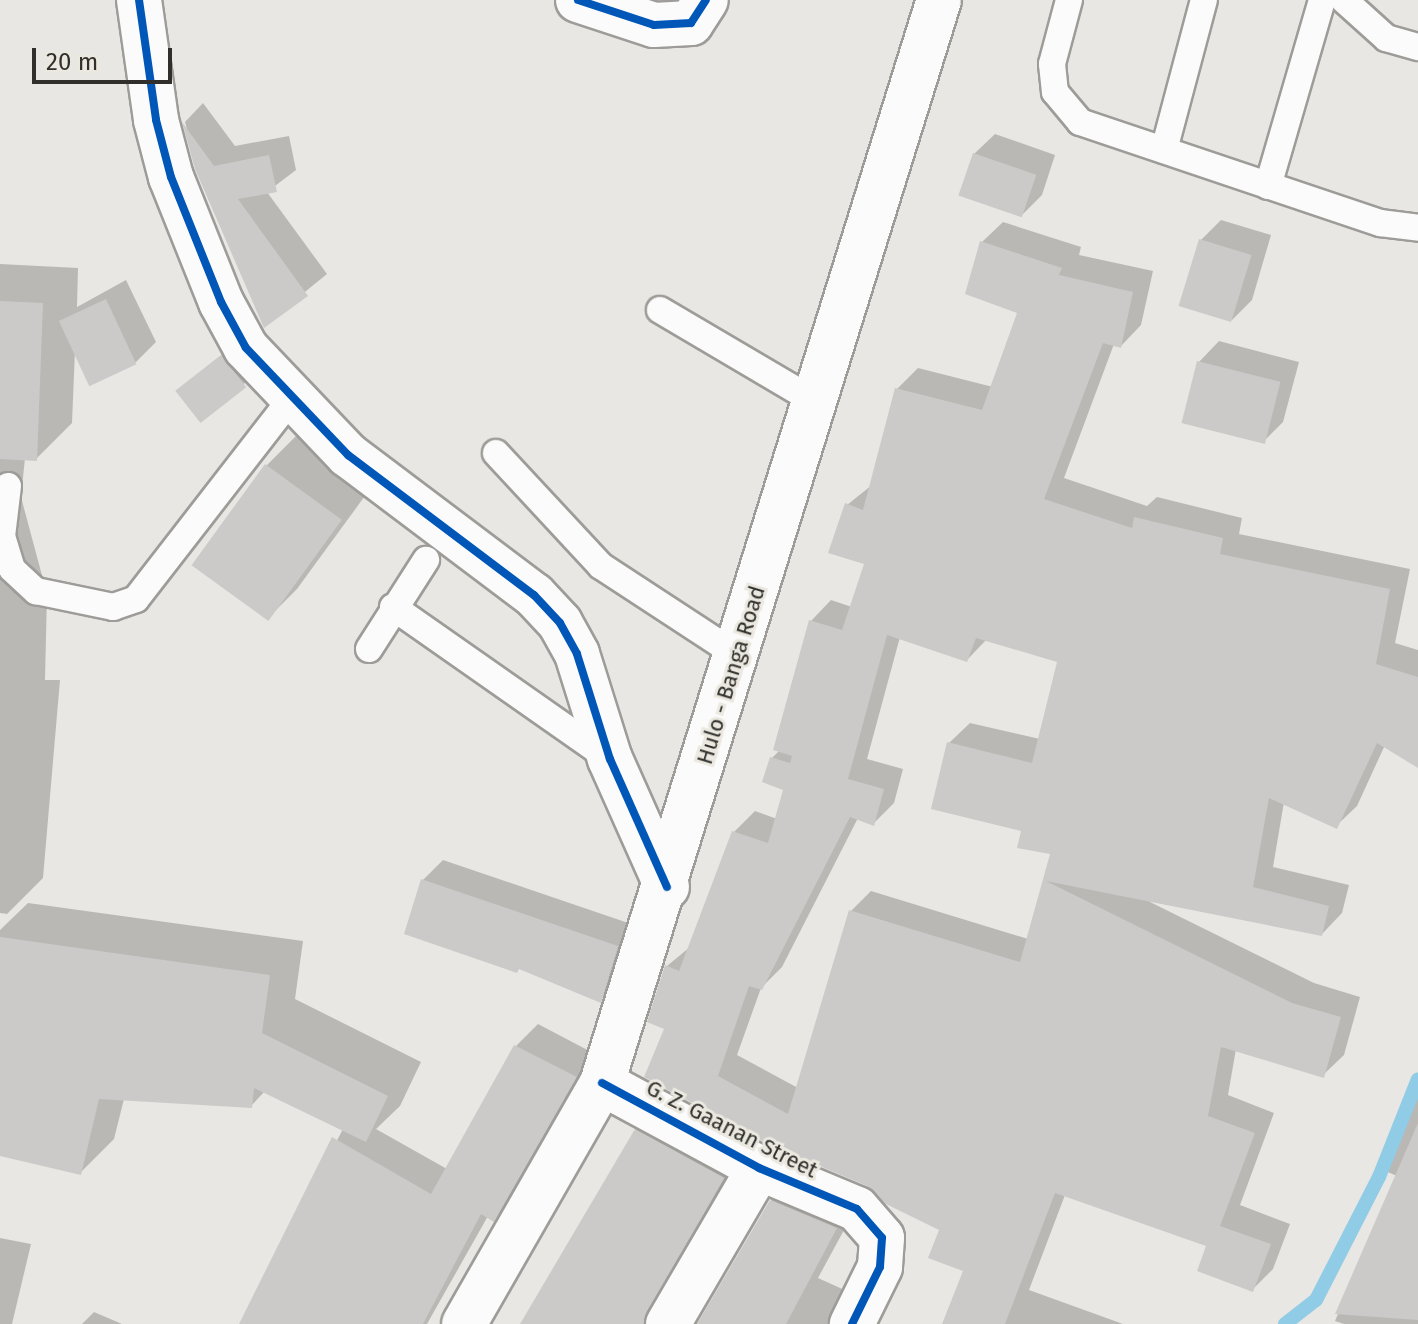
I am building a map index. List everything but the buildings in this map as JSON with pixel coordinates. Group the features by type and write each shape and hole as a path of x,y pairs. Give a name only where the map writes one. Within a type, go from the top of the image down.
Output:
{"street":[{"path":"139,0 156,120 194,239 246,348 348,455 534,595 560,623 577,654 610,759 667,887"},
{"path":"578,0 654,25 691,23 706,0"},
{"name":"Hulo - Banga Road","path":"464,1324 602,1083 667,887 939,0"},
{"name":"G. Z. Gaanan Street","path":"602,1083 759,1168 857,1209 882,1238 880,1267 852,1324"},
{"path":"668,1324 759,1168"}],"lane":[{"path":"1069,0 1052,64 1055,92 1080,122 1380,223 1418,228"},
{"path":"1164,150 1204,0"},
{"path":"1268,186 1322,0"},
{"path":"1344,0 1386,38 1418,47"},
{"path":"660,310 816,402"},
{"path":"8,486 2,536 12,569 36,591 113,607 136,599 292,398"},
{"path":"496,453 601,566 737,655"},
{"path":"369,649 393,607 426,560"},
{"path":"393,607 610,759"}],"waterway":[{"path":"1285,1324 1316,1300 1379,1177 1418,1079"}],"cycle path":[{"path":"139,0 156,120 171,177 221,302 246,348 348,455 534,595 560,623 577,654 610,759 667,887"},
{"path":"578,0 654,25 691,23 706,0"},
{"path":"602,1083 759,1168 857,1209 882,1238 880,1267 852,1324"}]}
